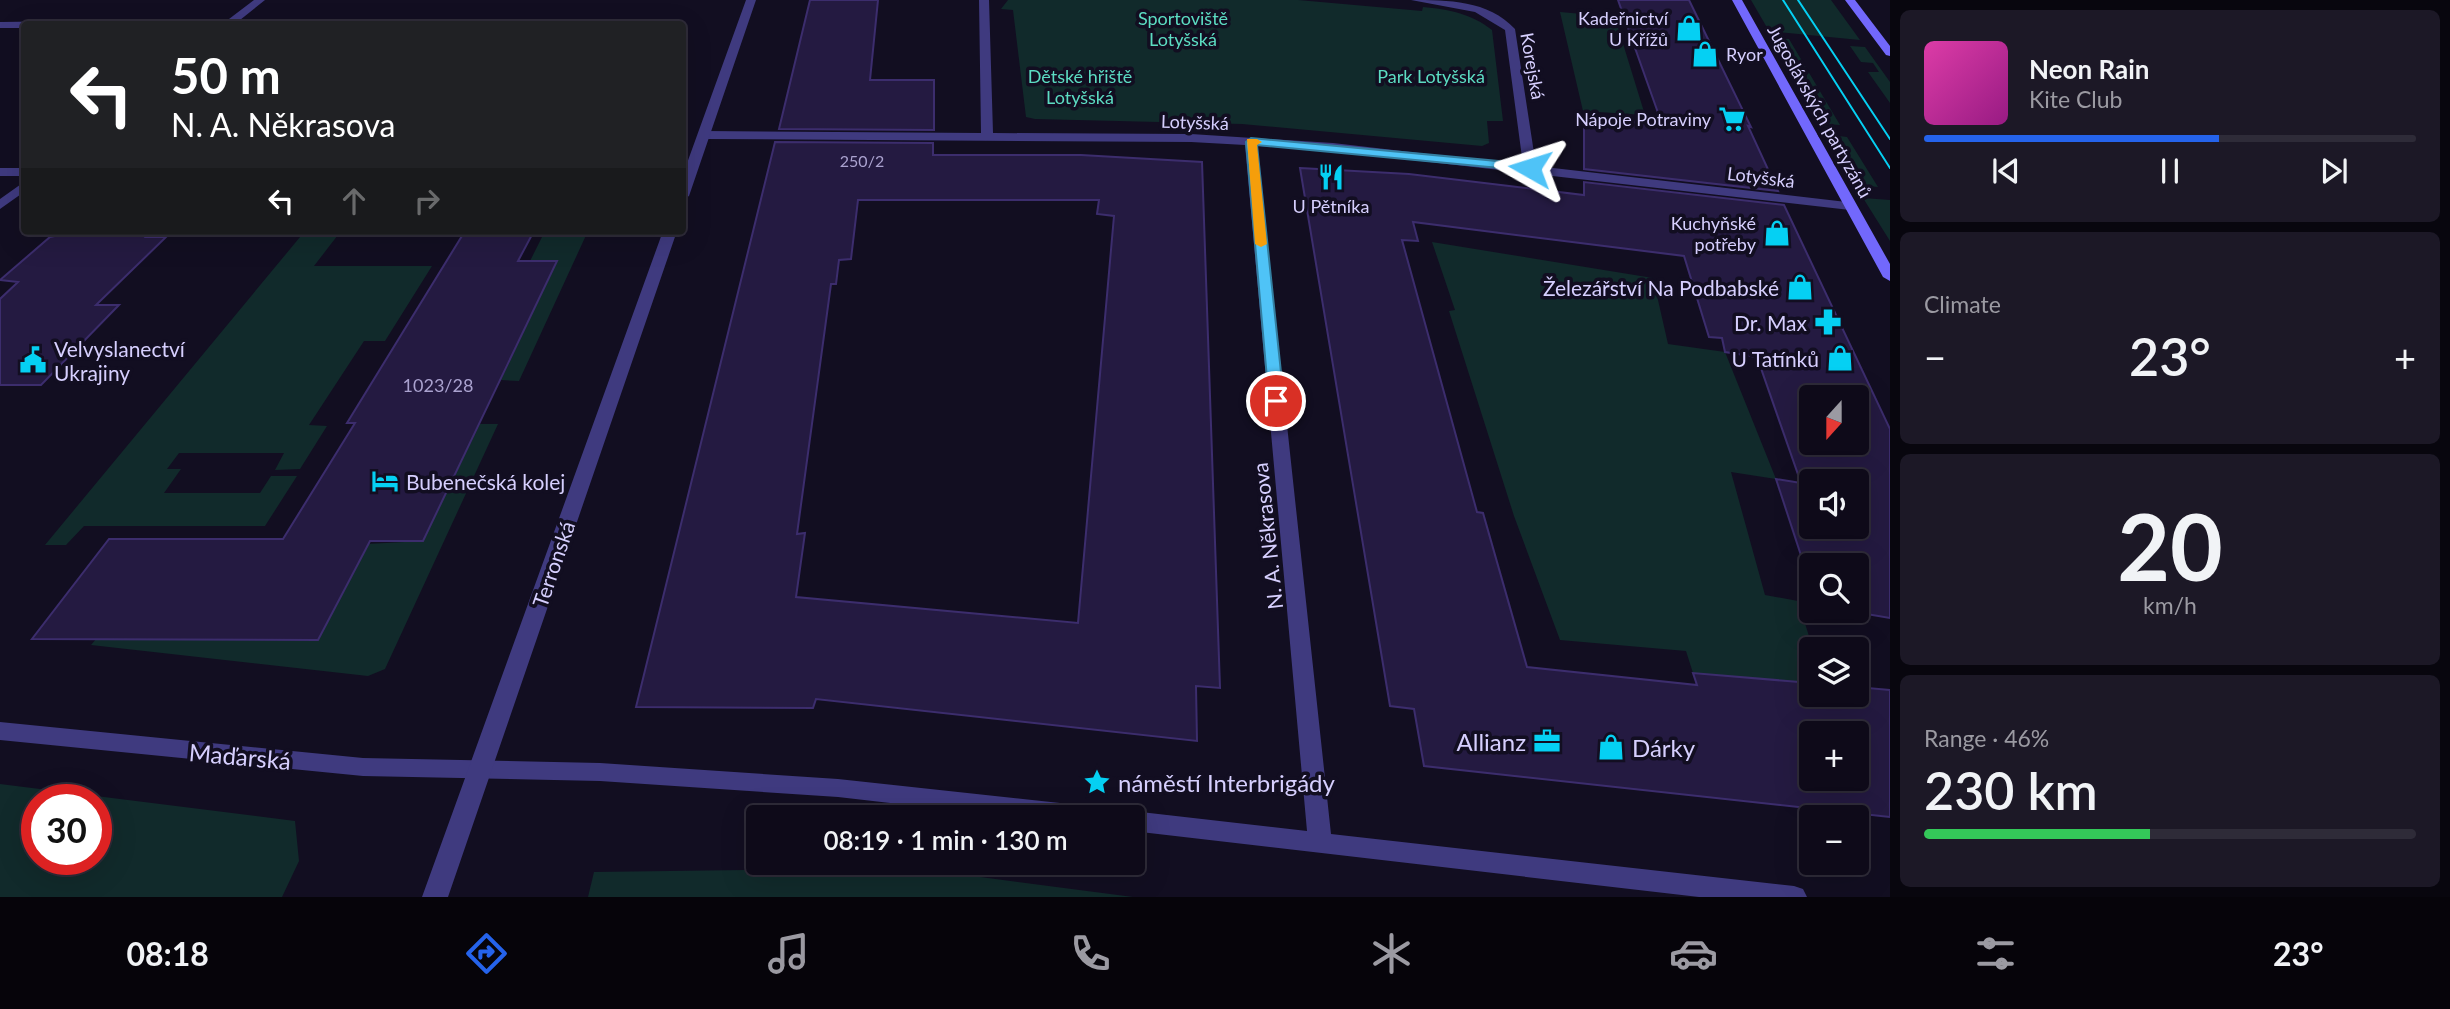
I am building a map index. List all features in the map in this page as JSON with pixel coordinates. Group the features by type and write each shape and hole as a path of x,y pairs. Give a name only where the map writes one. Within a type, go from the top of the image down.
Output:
{"main road":[{"name":"Jugoslávských partyzánů","path":"1737,0 1890,277"},
{"path":"1850,0 1890,53"}],"street":[{"path":"234,21 260,0"},
{"path":"686,185 751,0"},
{"path":"984,0 987,135"},
{"name":"Korejská","path":"1416,0 1455,4 1487,13 1510,29 1530,168"},
{"path":"0,25 21,24"},
{"name":"Lotyšská","path":"704,135 1191,138 1530,168 1850,205"},
{"name":"N. A. Někrasova","path":"1251,142 1320,843"},
{"path":"0,172 21,172"},
{"path":"0,205 21,188"},
{"name":"Terronská","path":"435,897 669,235"},
{"name":"Maďarská","path":"0,731 363,767 481,770"},
{"path":"481,770 600,772 838,788 990,805"},
{"path":"1145,823 1794,897"}],"green space":[{"name":"Park Lotyšská","path":"1008,0 1298,0 1451,11 1468,16 1492,30 1503,121 1487,121 1489,143 1482,146 1242,124 1026,117 1013,10 1001,9"},
{"path":"1751,0 1831,0 1860,40 1769,31"},
{"path":"1560,12 1605,16 1616,21 1645,115 1583,111"},
{"path":"1772,38 1789,39 1840,125 1826,124 1831,135 1847,137 1878,187 1859,185"},
{"path":"1850,46 1865,47 1890,82 1890,103 1868,72 1879,72 1873,63 1861,62"},
{"path":"1863,198 1890,200 1890,241"},
{"path":"302,235 338,235 314,266 432,266 385,341 364,341 309,425 327,426 300,469 275,470 284,453 179,453 167,469 181,469 164,493 260,493 271,476 297,476 265,526 84,526 66,545 45,545"},
{"path":"543,235 586,235 519,381 501,380 557,262 530,261"},
{"path":"1432,242 1653,278 1668,344 1725,352 1776,479 1731,472 1765,595 1798,601 1799,623 1805,623 1809,637 1799,637 1799,682 1693,673 1686,651 1560,640 1514,516 1449,311 1455,310"},
{"path":"480,424 498,424 385,669 368,676 91,645 96,639 318,640 367,544 423,541"},
{"path":"0,784 21,787 21,875 112,875 112,798 295,821 299,861 282,897 0,897"},
{"path":"746,870 746,875 965,875 1133,897 588,897 594,872"}],"building":[{"path":"810,0 878,0 870,80 934,80 934,130 779,129"},
{"path":"1618,0 1689,0 1751,127 1748,126 1778,191 1584,169 1584,117 1662,124"},
{"path":"775,142 933,143 933,155 1081,155 1202,162 1220,688 1196,686 1197,741 816,699 813,708 636,707","holes":["858,200 1099,200 1097,214 1114,216 1078,623 796,597 805,533 797,534 831,284 836,284 839,260 851,259"]},
{"path":"1300,168 1409,174 1584,195 1584,182 1784,205 1890,429 1890,618 1869,614 1869,553 1800,553 1776,479 1799,483 1799,539 1869,539 1869,469 1799,469 1799,477 1757,357 1725,352 1722,338 1709,337 1684,256 1413,222 1418,241 1402,240 1477,512 1483,513 1527,667 1697,685 1693,673 1799,682 1799,707 1869,707 1869,688 1890,690 1890,817 1869,815 1869,805 1799,807 1424,766 1414,709 1390,706"},
{"name":"Bubenečská kolej","path":"463,235 532,235 518,261 557,261 423,541 370,541 318,640 32,639 109,539 283,539 355,423 347,423"},
{"path":"50,237 166,237 96,305 119,305 41,385 0,385 0,299 18,282 0,280"}],"tram line":[{"path":"1783,0 1890,168"},
{"path":"1798,0 1890,139"}],"slow traffic":[{"path":"1257,142 1251,142 1261,244"}],"place":[{"name":"Kadeřnictví U Křížů","path":"1689,28"},
{"name":"Ryor","path":"1705,54"},
{"name":"Nápoje Potraviny","path":"1732,119"},
{"name":"U Pětníka","path":"1331,177"},
{"name":"Kuchyňské potřeby","path":"1777,233"},
{"name":"Železářství Na Podbabské","path":"1800,287"},
{"name":"Dr. Max","path":"1828,322"},
{"name":"U Tatínků","path":"1840,358"},
{"name":"Velvyslanectví Ukrajiny","path":"33,360"},
{"name":"Bubenečská kolej","path":"385,481"},
{"name":"Allianz","path":"1547,741"},
{"name":"Dárky","path":"1611,747"},
{"name":"náměstí Interbrigády","path":"1097,782"}],"route":[{"path":"1276,401 1251,142 1333,147 1530,168"}],"park label":[{"name":"Sportoviště Lotyšská","path":"1183,28"},
{"name":"Dětské hřiště Lotyšská","path":"1080,86"}]}
